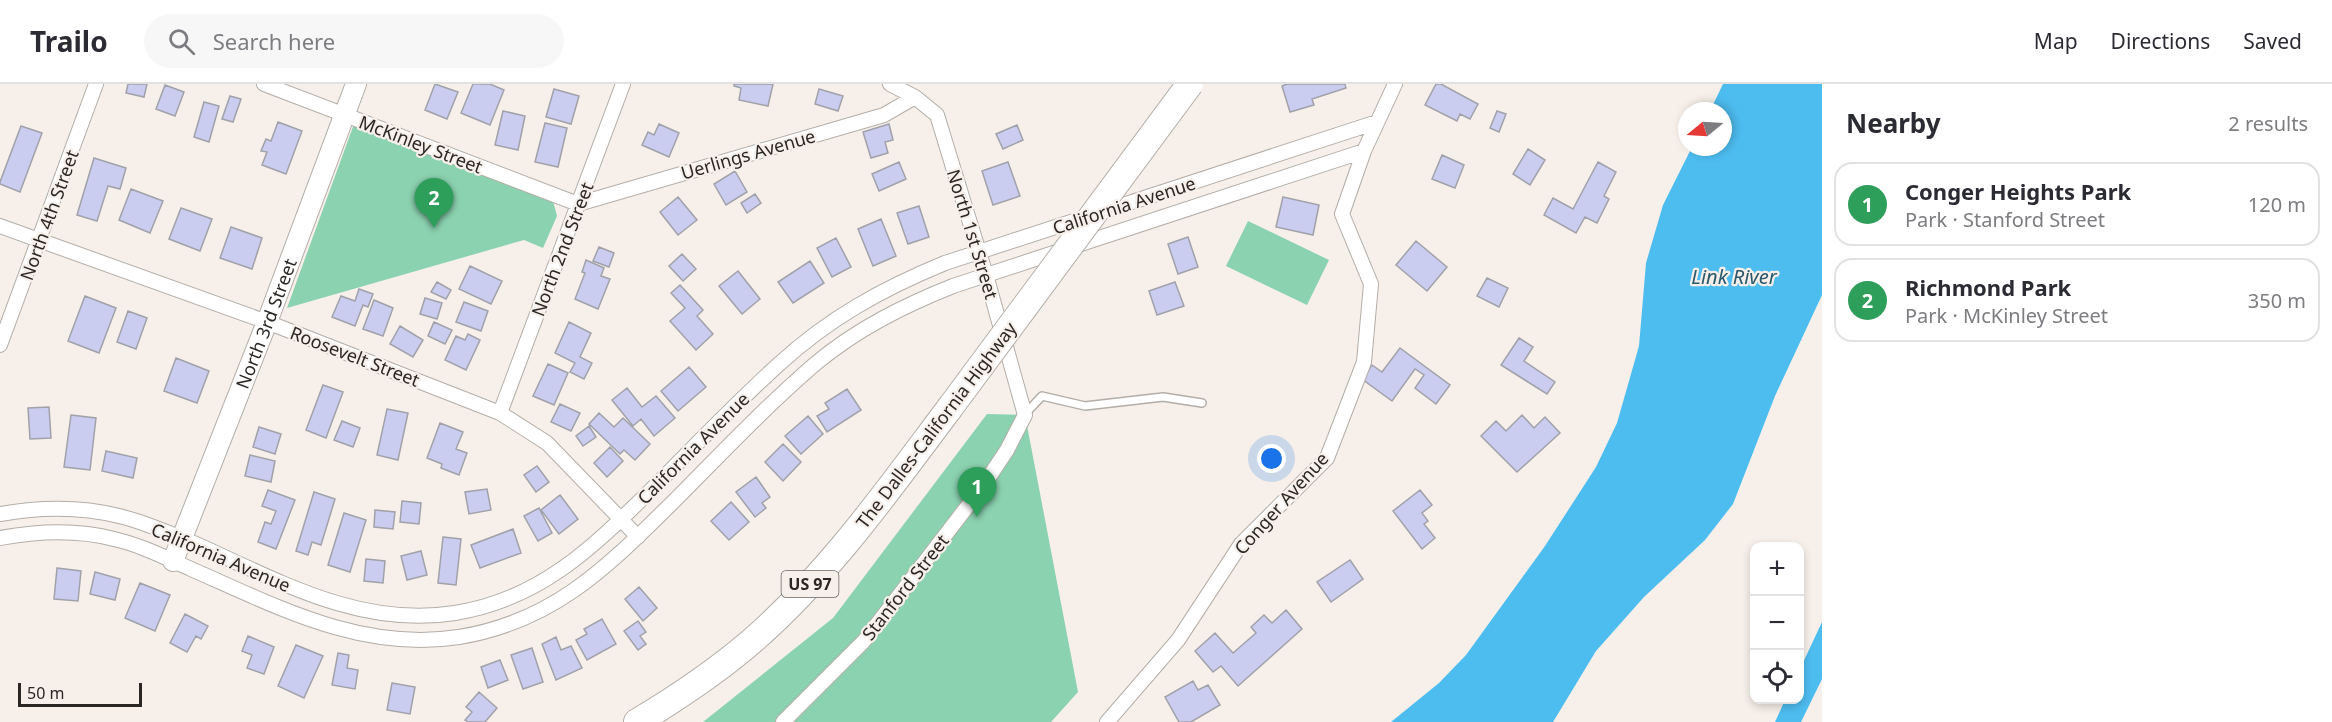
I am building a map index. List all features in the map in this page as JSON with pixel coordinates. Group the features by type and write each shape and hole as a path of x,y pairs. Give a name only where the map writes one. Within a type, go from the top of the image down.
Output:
{"highway":[{"name":"The Dalles-California Highway","path":"637,722 680,697 717,670 786,609 853,535 1190,84"}],"street":[{"name":"North 4th Street","path":"0,345 40,242 96,84"},
{"name":"McKinley Street","path":"264,84 578,204"},
{"name":"North 3rd Street","path":"173,561 267,322 356,84"},
{"name":"North 2nd Street","path":"500,413 623,84"},
{"name":"North 1st Street","path":"890,84 915,97 937,115 986,275 1025,415"},
{"name":"Conger Avenue","path":"1107,722 1178,640 1241,544 1327,459 1364,362 1371,284 1342,214 1364,151 1395,84"},
{"name":"Uerlings Avenue","path":"578,204 884,115 915,97"},
{"name":"California Avenue","path":"0,514 55,508 87,510 121,516 182,539 332,603 378,613 430,615 474,609 521,594 585,554 778,364 826,325 883,290 945,263 1377,122"},
{"name":"California Avenue","path":"0,538 27,533 55,532 84,533 115,539 173,561 325,626 375,636 431,639 480,633 554,604 600,572 795,382 840,344 894,311 953,286 1364,151"},
{"name":"Roosevelt Street","path":"0,226 267,322 500,413 548,443 638,537"},
{"name":"Stanford Street","path":"783,722 864,641 982,486 1007,450 1025,415"}],"lane":[{"name":"Stanford Street","path":"1025,415 1042,396 1085,406 1163,397 1202,403"}],"green space":[{"path":"354,124 553,201 557,216 543,248 524,240 287,308"},
{"path":"1248,221 1329,260 1307,305 1226,266"},
{"path":"987,414 1025,415 1078,692 1051,722 703,722 833,618"}],"water":[{"name":"Link River","path":"1723,84 1822,84 1822,295 1775,396 1733,504 1705,540 1644,597 1596,651 1553,722 1391,722 1439,683 1466,655 1545,546 1596,467 1617,423 1639,346 1646,263 1663,205 1688,156 1732,156 1732,102 1714,102"},
{"path":"1822,622 1822,679 1801,722 1775,722 1783,704 1804,704 1804,660"}],"building":[{"path":"128,84 147,84 144,97 126,93"},
{"path":"435,84 458,92 447,119 425,110"},
{"path":"473,84 490,84 504,90 490,125 461,113"},
{"path":"734,84 773,84 768,106 739,100 741,88"},
{"path":"1287,84 1345,84 1346,88 1312,99 1314,105 1290,112 1282,86"},
{"path":"1436,84 1441,84 1478,104 1470,119 1460,114 1457,121 1425,105"},
{"path":"165,85 184,92 175,116 156,109"},
{"path":"554,89 579,96 571,124 546,117"},
{"path":"819,89 843,96 838,111 815,104"},
{"path":"230,96 241,99 233,122 222,119"},
{"path":"204,102 219,106 209,142 194,137"},
{"path":"503,111 525,116 518,150 495,145"},
{"path":"1497,111 1506,114 1499,132 1490,128"},
{"path":"278,122 302,131 286,174 262,165 267,152 261,151 266,139 271,141"},
{"path":"545,123 567,128 558,167 535,162"},
{"path":"659,124 679,133 669,157 642,145 648,132 654,135"},
{"path":"889,124 893,140 885,142 888,153 871,158 863,132"},
{"path":"1017,125 1023,140 1003,149 996,134"},
{"path":"21,126 42,133 20,192 0,182"},
{"path":"1528,149 1545,160 1530,185 1513,174"},
{"path":"1442,155 1464,165 1455,188 1432,179"},
{"path":"94,158 126,168 120,189 108,186 97,221 77,215"},
{"path":"899,162 906,179 879,191 872,174"},
{"path":"1008,162 1020,196 993,205 982,171"},
{"path":"1598,162 1616,172 1604,196 1609,199 1597,223 1585,217 1576,233 1544,215 1553,198 1573,209"},
{"path":"735,171 747,192 726,205 714,184"},
{"path":"131,189 163,201 150,233 119,220"},
{"path":"755,194 761,203 747,213 741,203"},
{"path":"678,197 697,220 678,235 660,212"},
{"path":"1283,197 1319,205 1313,235 1276,227"},
{"path":"919,206 929,237 908,244 897,213"},
{"path":"181,208 212,219 200,251 169,239"},
{"path":"881,219 896,256 873,266 858,229"},
{"path":"231,227 262,238 252,269 220,258"},
{"path":"1188,237 1198,267 1178,274 1168,244"},
{"path":"836,238 851,267 832,277 817,248"},
{"path":"1416,241 1447,267 1427,291 1396,265"},
{"path":"599,247 614,253 609,267 593,261"},
{"path":"682,254 696,269 683,281 669,266"},
{"path":"586,260 604,268 601,276 610,279 598,309 575,299 585,273 582,272"},
{"path":"810,261 824,283 793,303 778,282"},
{"path":"470,266 502,281 491,304 459,289"},
{"path":"738,271 760,299 742,314 719,286"},
{"path":"1487,278 1508,288 1499,307 1477,296"},
{"path":"437,282 451,290 446,299 431,292"},
{"path":"1175,282 1184,306 1157,315 1149,291"},
{"path":"680,285 703,310 697,316 713,334 696,350 670,321 685,308 671,293"},
{"path":"359,289 373,294 368,307 363,305 355,326 332,317 341,296 355,301"},
{"path":"85,296 116,308 99,353 68,341"},
{"path":"425,298 442,303 437,319 420,314"},
{"path":"374,300 393,308 383,336 363,329"},
{"path":"464,302 488,311 481,331 456,322"},
{"path":"128,311 147,318 136,349 117,342"},
{"path":"434,322 452,330 445,344 428,336"},
{"path":"569,322 591,333 580,357 592,363 584,379 570,372 575,363 555,353"},
{"path":"400,326 423,340 413,357 390,344"},
{"path":"468,334 480,340 466,370 445,360 456,336 465,340"},
{"path":"1519,338 1533,347 1524,361 1555,382 1547,394 1501,365"},
{"path":"1400,348 1450,385 1436,404 1415,388 1424,375 1415,369 1392,401 1362,379 1372,365 1382,372"},
{"path":"176,358 209,371 197,403 164,391"},
{"path":"548,364 568,373 554,405 533,396"},
{"path":"689,367 706,387 678,411 661,391"},
{"path":"323,385 343,392 326,438 306,430"},
{"path":"627,388 642,407 656,396 675,418 654,436 641,419 633,426 612,400"},
{"path":"847,389 861,410 827,432 817,416 829,409 825,403"},
{"path":"560,404 580,413 571,431 551,422"},
{"path":"49,407 51,438 30,439 28,408"},
{"path":"387,409 408,413 398,460 377,455"},
{"path":"599,413 614,427 623,418 650,444 635,460 624,450 620,454 589,424"},
{"path":"71,415 96,418 90,470 64,467"},
{"path":"1522,415 1534,428 1545,417 1560,433 1517,472 1481,436 1496,421 1506,431"},
{"path":"808,416 823,434 801,454 785,436"},
{"path":"342,421 360,428 353,447 334,440"},
{"path":"440,423 463,432 456,449 467,453 459,475 441,468 442,464 427,458"},
{"path":"589,426 596,437 583,446 576,436"},
{"path":"259,427 281,434 275,454 253,447"},
{"path":"783,444 801,462 783,481 765,462"},
{"path":"610,447 623,461 607,477 594,463"},
{"path":"106,451 137,458 133,478 102,471"},
{"path":"250,455 275,461 271,482 245,476"},
{"path":"537,466 549,482 536,492 524,475"},
{"path":"756,477 770,497 762,503 766,508 755,517 736,492"},
{"path":"487,489 491,510 469,514 465,492"},
{"path":"268,490 295,500 276,549 258,542 265,522 271,524 276,511 262,506"},
{"path":"1420,490 1432,505 1422,513 1428,521 1424,524 1435,538 1422,549 1393,511"},
{"path":"314,492 335,499 321,545 312,542 308,555 296,551"},
{"path":"560,495 578,519 559,534 541,510"},
{"path":"402,501 421,503 419,524 400,522"},
{"path":"731,502 749,522 729,540 711,521"},
{"path":"539,508 552,533 538,541 524,516"},
{"path":"375,510 395,512 393,529 374,527"},
{"path":"344,513 366,520 350,572 328,565"},
{"path":"513,529 521,553 480,568 471,545"},
{"path":"443,537 461,539 456,585 438,583"},
{"path":"421,551 427,575 407,580 401,556"},
{"path":"366,559 385,561 383,583 364,581"},
{"path":"1350,560 1363,579 1331,602 1317,582"},
{"path":"57,568 81,571 78,601 54,599"},
{"path":"95,572 120,579 115,600 90,594"},
{"path":"140,583 170,595 155,631 125,618"},
{"path":"639,587 657,608 643,621 625,599"},
{"path":"1286,610 1302,629 1238,686 1221,666 1213,672 1195,651 1215,633 1233,653 1256,633 1251,627 1264,615 1272,623"},
{"path":"185,614 208,626 201,639 196,636 187,652 170,643"},
{"path":"602,619 616,644 587,660 576,640 587,634 584,629"},
{"path":"638,621 646,632 640,636 646,644 638,650 624,631"},
{"path":"248,636 274,647 264,674 247,668 252,655 242,651"},
{"path":"556,637 561,650 571,646 582,668 556,680 542,644"},
{"path":"296,645 323,656 304,698 278,686"},
{"path":"532,648 543,682 523,689 511,655"},
{"path":"338,653 349,655 347,668 358,670 355,689 332,685"},
{"path":"500,660 508,680 488,688 481,667"},
{"path":"1193,681 1198,690 1208,685 1220,705 1191,722 1179,722 1165,697"},
{"path":"392,683 415,687 410,714 387,710"},
{"path":"479,692 497,708 485,722 468,722 465,720 472,712 466,707"}],"place":[{"name":"Richmond Park","path":"434,228"},
{"name":"Conger Heights Park","path":"977,517"}]}
